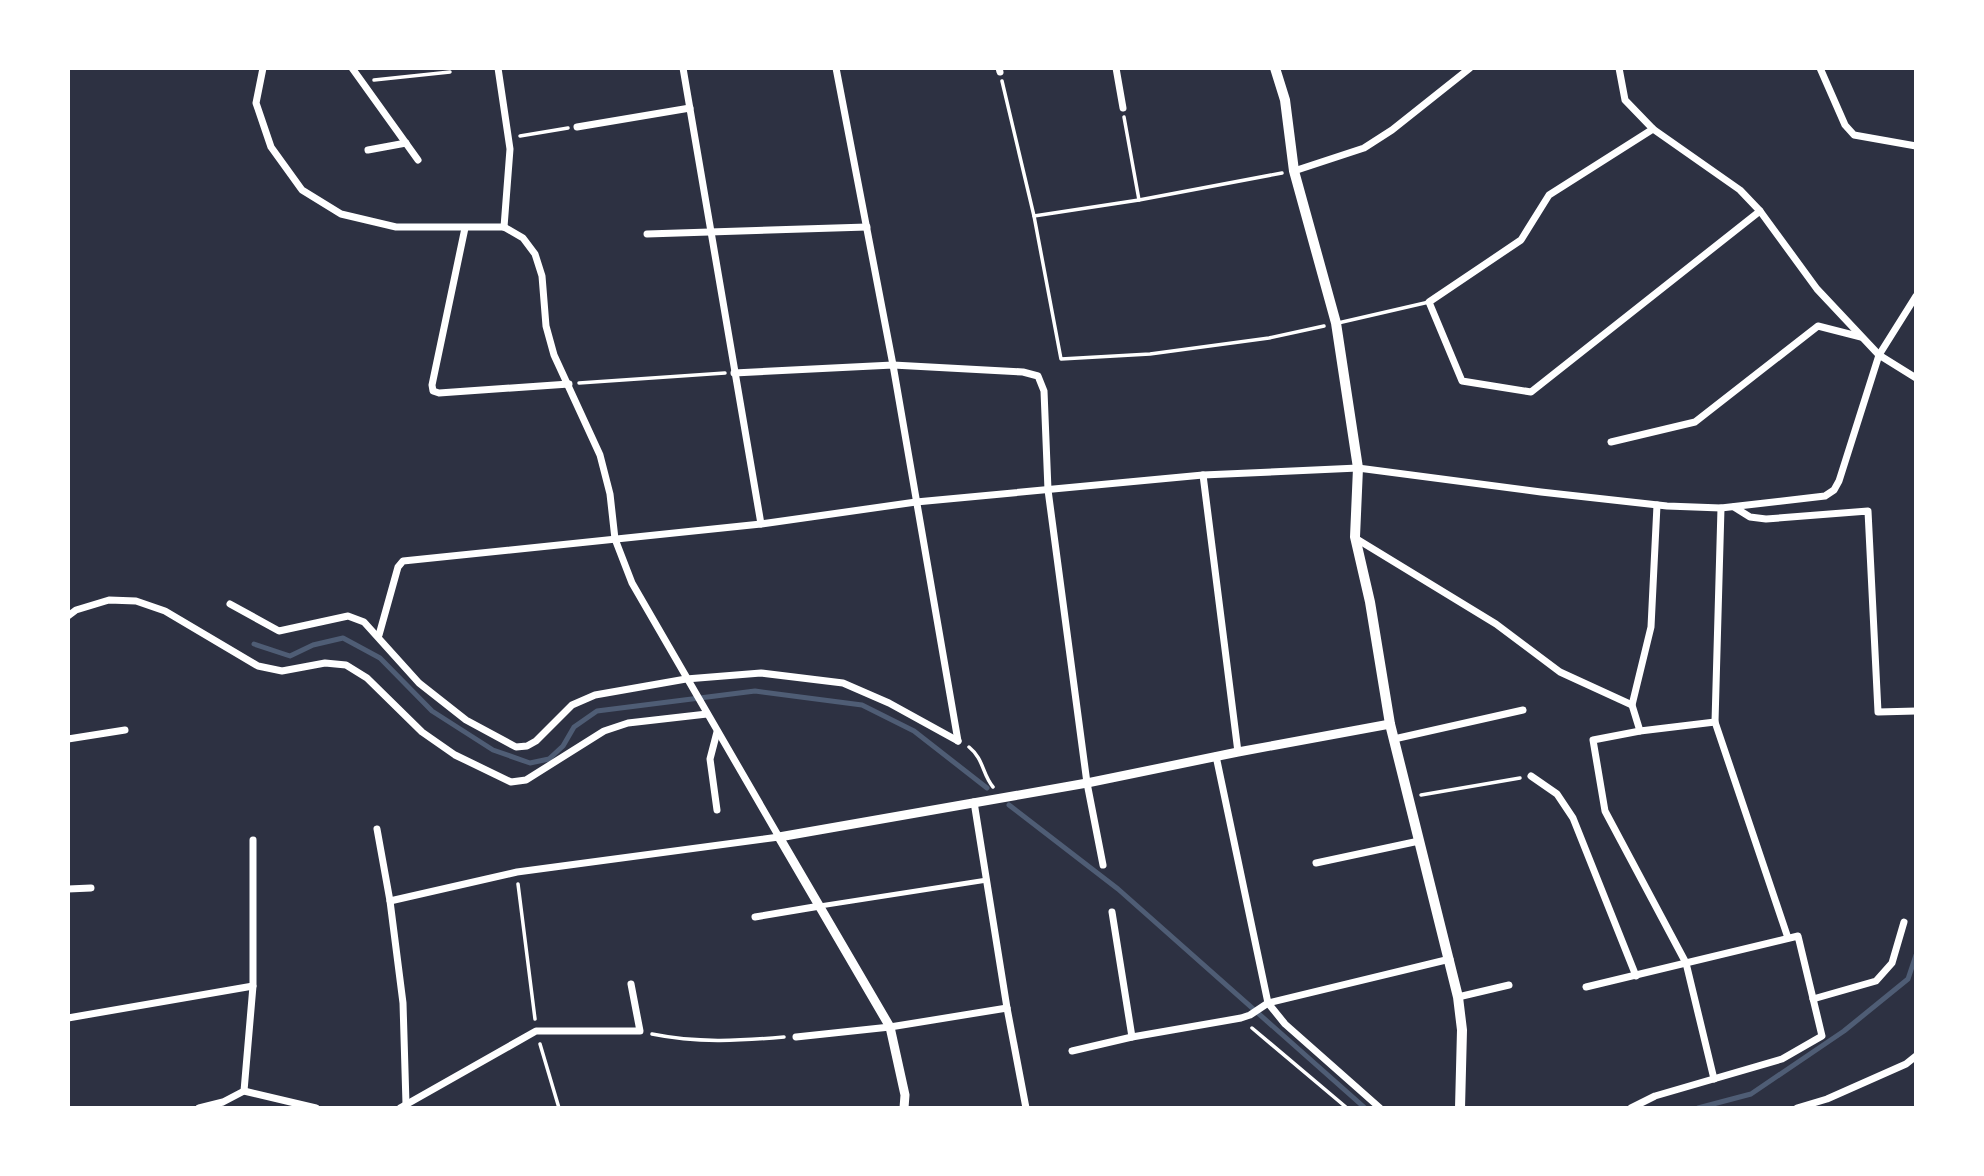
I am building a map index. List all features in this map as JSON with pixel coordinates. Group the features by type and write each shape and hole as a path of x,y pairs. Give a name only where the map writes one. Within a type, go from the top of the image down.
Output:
{"main road":[{"path":"1275,68 1285,100 1294,171 1336,323 1358,468 1355,537 1370,602 1394,740 1458,997 1462,1030 1460,1108"}],"street":[{"path":"262,68 256,103 271,148 302,190 341,214 396,227 503,227 523,238 535,254 542,276 547,326 554,355 600,455 610,494 615,539 632,583 890,1027 905,1095 904,1108"},
{"path":"352,68 418,160"},
{"path":"498,68 510,149 503,227"},
{"path":"683,68 761,524"},
{"path":"836,68 893,365 958,741"},
{"path":"1116,68 1123,108"},
{"path":"1294,171 1364,148 1392,130 1470,68"},
{"path":"1619,68 1625,100 1653,129 1740,190 1760,211 1816,289 1879,355 1916,378"},
{"path":"1820,68 1850,131 1859,137 1916,146"},
{"path":"577,127 690,108"},
{"path":"1653,129 1549,195 1521,240 1429,302 1462,381 1531,392 1760,211"},
{"path":"368,150 406,143"},
{"path":"647,234 867,227"},
{"path":"465,228 432,385 433,391 439,393 569,384"},
{"path":"379,635 398,567 403,561 761,524 916,502 1203,475 1358,468 1657,505 1721,508 1825,496 1834,490 1839,481 1879,355 1916,296"},
{"path":"1611,442 1695,422 1818,326 1862,337"},
{"path":"734,373 893,365 1023,372 1038,376 1044,391 1048,490 1087,783 1103,865"},
{"path":"1203,475 1238,751"},
{"path":"1640,731 1632,705 1651,627 1657,505"},
{"path":"1734,507 1750,517 1766,519 1868,511 1878,712 1916,712"},
{"path":"1721,508 1715,722 1788,938"},
{"path":"1355,537 1496,624 1560,672 1632,705"},
{"path":"68,616 76,610 109,600 136,601 165,611 258,666 282,671 325,663 346,665 367,678 422,732 455,755 511,782 526,780 604,731 628,723 707,714"},
{"path":"230,604 279,631 348,617 365,622 419,683 466,720 516,747 527,747 572,705 595,695 686,679 761,673 843,682 889,703 958,741"},
{"path":"1394,740 1523,710"},
{"path":"1714,1079 1686,963 1605,811 1593,740 1715,722"},
{"path":"390,901 517,872 779,837 1087,783 1238,751 1391,724"},
{"path":"68,739 125,730"},
{"path":"717,732 710,759 717,810"},
{"path":"1216,756 1268,1003 1285,1024 1380,1108"},
{"path":"1531,776 1557,794 1573,818 1636,976"},
{"path":"974,802 1026,1108"},
{"path":"377,829 390,901 403,1003 403,1106 536,1031 640,1031 631,984"},
{"path":"244,1091 253,986 253,840"},
{"path":"1315,863 1419,841"},
{"path":"755,917 987,880"},
{"path":"68,889 91,888"},
{"path":"1112,912 1132,1037"},
{"path":"1814,999 1876,981 1892,963 1904,922"},
{"path":"1586,987 1798,936 1822,1036 1782,1059 1655,1096 1631,1108"},
{"path":"1072,1051 1132,1037 1241,1018 1268,1003 1450,959"},
{"path":"1458,997 1508,985"},
{"path":"68,1018 253,986"},
{"path":"796,1037 890,1027 1007,1008"},
{"path":"1797,1108 1838,1094 1906,1064 1916,1056"},
{"path":"199,1108 223,1102 244,1091 316,1108"}],"lane":[{"path":"1336,323 1429,302"}],"path":[{"path":"1000,70 1034,216 1061,359 1150,354 1269,338 1336,323"},
{"path":"362,81 450,72"},
{"path":"1123,108 1139,200"},
{"path":"509,138 577,127"},
{"path":"1034,216 1139,200 1294,171"},
{"path":"569,384 734,373"},
{"path":"958,741 971,748 982,761 988,780 1003,797"},
{"path":"1409,797 1531,776"},
{"path":"517,872 536,1031 559,1108"},
{"path":"1241,1018 1347,1108"},
{"path":"640,1031 676,1039 727,1042 796,1037"}],"waterway":[{"path":"254,644 290,656 313,645 343,638 380,658 432,711 493,750 530,763 549,759 563,746 574,727 597,711 755,691 862,705 914,731 987,788"},
{"path":"1009,805 1118,889 1365,1108"},
{"path":"1698,1108 1751,1094 1844,1031 1908,979 1916,955"}]}
